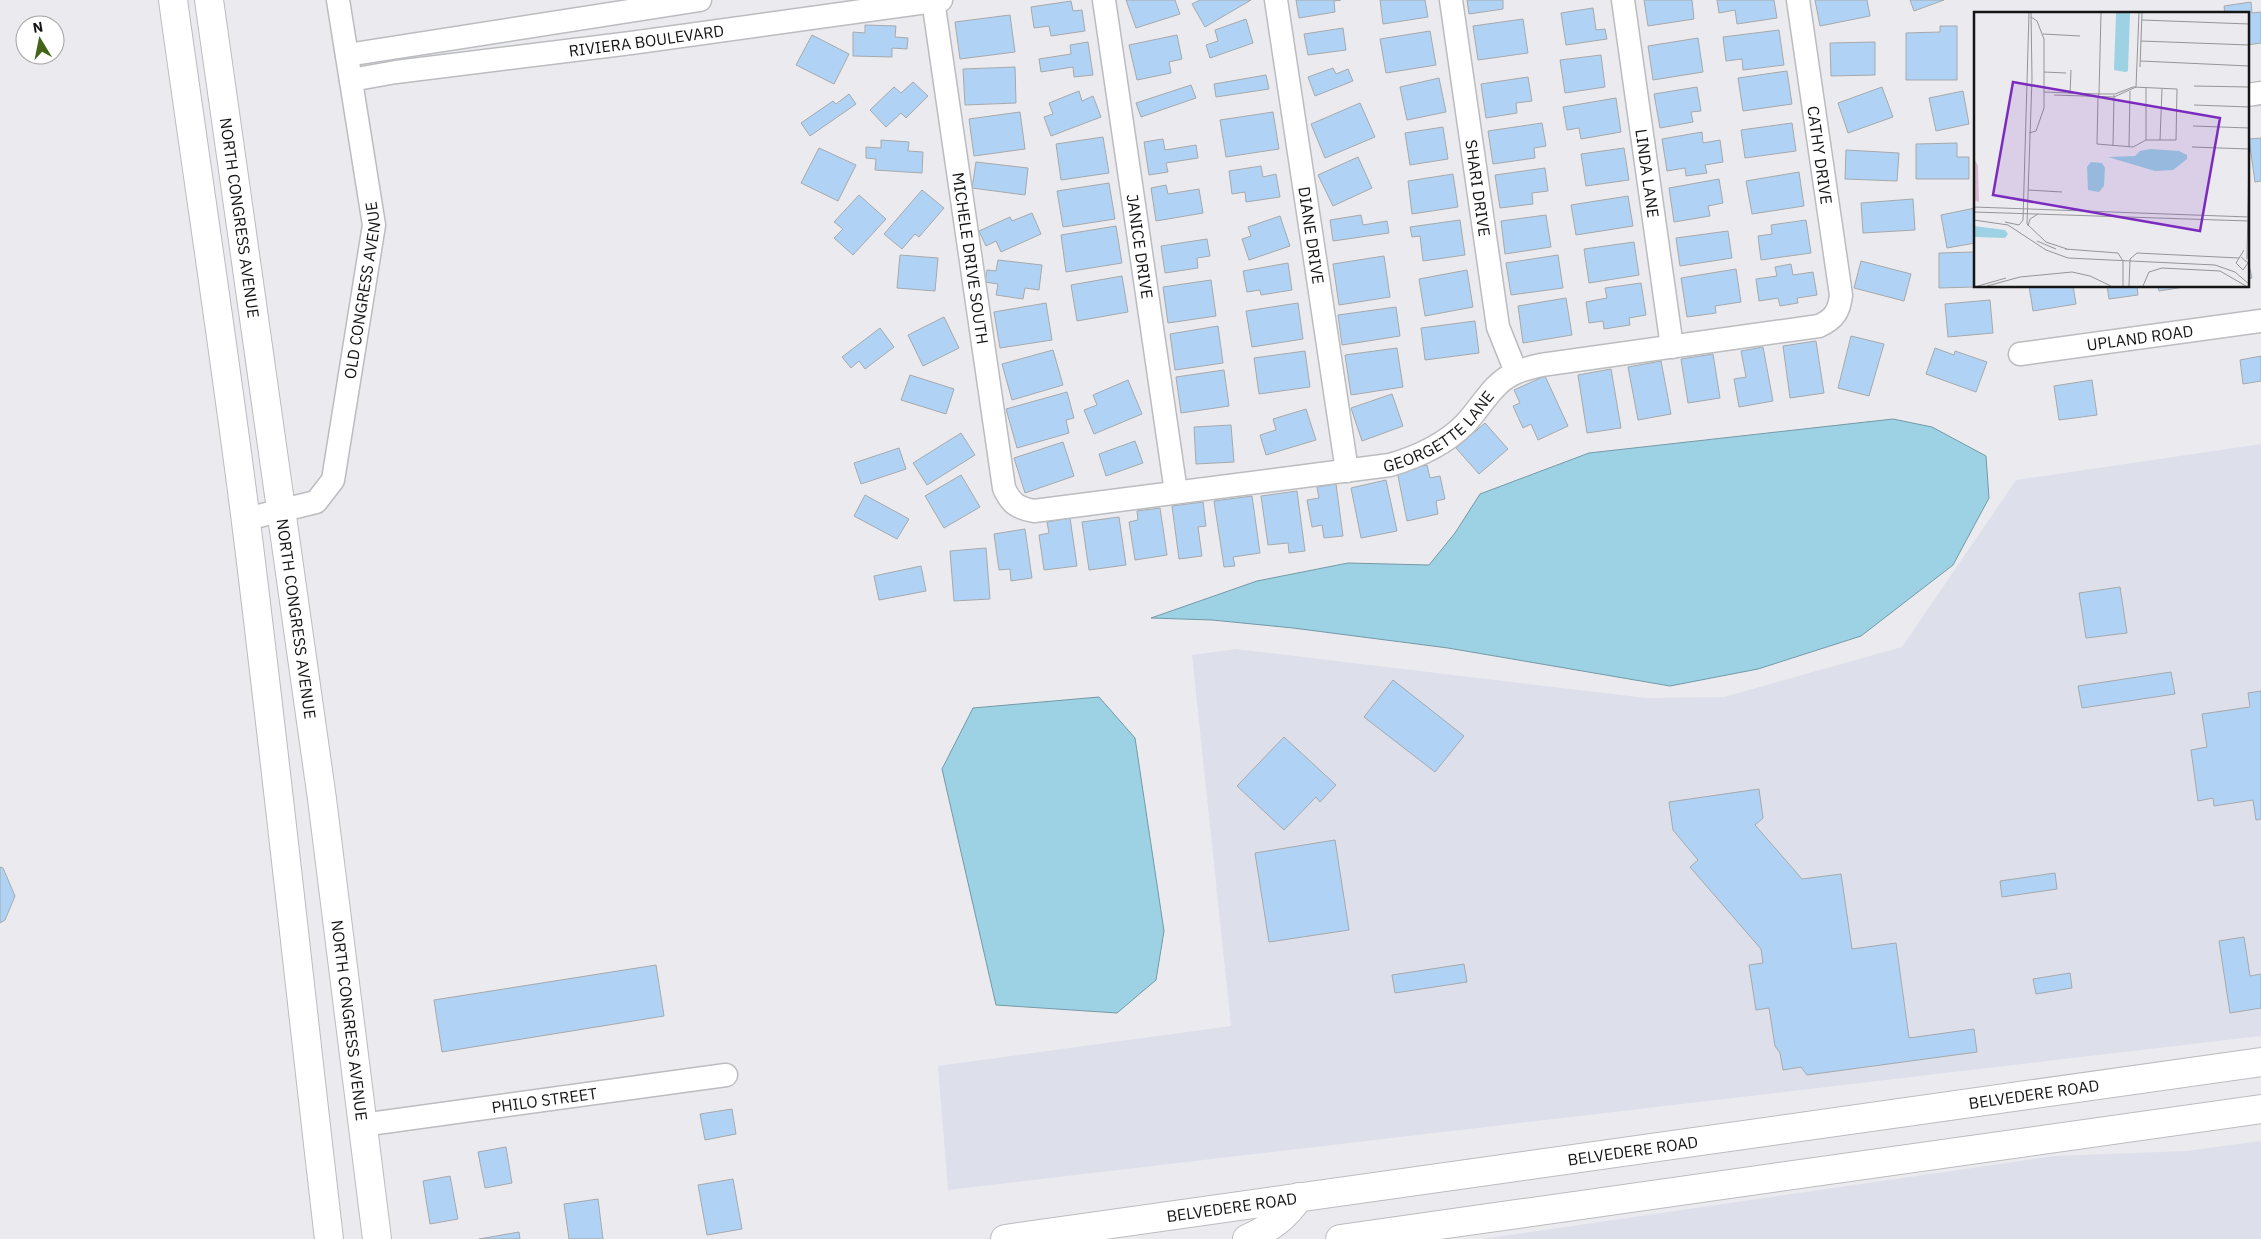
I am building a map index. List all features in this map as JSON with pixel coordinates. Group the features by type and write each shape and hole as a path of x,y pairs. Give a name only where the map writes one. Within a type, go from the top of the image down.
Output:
{"street":[{"path":"173,0 246,518 280,796 296,965 329,1239"},
{"name":"NORTH CONGRESS AVENUE","path":"209,0 322,799 377,1239"},
{"name":"OLD CONGRESS AVENUE","path":"246,518 281,512 316,502 333,480 374,225 338,0"},
{"name":"RIVIERA BOULEVARD","path":"347,55 626,5 700,0"},
{"name":"RIVIERA BOULEVARD","path":"351,80 396,72 631,43 936,0"},
{"name":"MICHELE DRIVE SOUTH","path":"936,0 1004,488 1010,501 1021,509"},
{"name":"JANICE DRIVE","path":"1104,0 1176,492"},
{"name":"DIANE DRIVE","path":"1276,0 1347,470"},
{"name":"SHARI DRIVE","path":"1451,0 1498,327 1516,372"},
{"name":"LINDA LANE","path":"1623,0 1672,347"},
{"name":"CATHY DRIVE","path":"1798,0 1841,295 1840,309"},
{"path":"626,5 631,43"},
{"path":"2248,95 2261,93"},
{"name":"GEORGETTE LANE","path":"1021,509 1034,511 1390,465 1437,446 1463,426 1494,389 1516,372 1541,365 1819,326 1831,320 1840,309"},
{"name":"UPLAND ROAD","path":"2020,354 2261,322"},
{"name":"BELVEDERE ROAD","path":"1005,1239 2261,1062"},
{"name":"PHILO STREET","path":"362,1125 726,1075"},
{"path":"1340,1239 2261,1109"},
{"path":"1247,1239 1277,1223 1289,1212 1299,1197"}],"shaded area":[{"path":"2261,444 2261,1036 948,1190 938,1066 1231,1026 1192,655 1236,649 1646,698 1724,697 1902,647 2016,480"},
{"path":"2261,1141 2261,1239 1482,1239 2054,1156 2186,1151"}],"water":[{"path":"1893,419 1932,427 1986,456 1989,498 1953,565 1861,636 1758,669 1670,686 1448,648 1293,628 1212,620 1151,618 1257,581 1348,563 1429,565 1455,533 1480,494 1589,453"},
{"path":"1099,697 1135,738 1164,931 1156,980 1117,1013 996,1005 942,769 973,708"}],"building":[{"path":"1126,0 1175,0 1180,14 1136,28"},
{"path":"1200,0 1251,0 1205,27 1192,4"},
{"path":"1296,0 1341,0 1334,1 1335,12 1299,18"},
{"path":"1380,0 1425,0 1428,17 1383,24"},
{"path":"1467,0 1503,0 1503,9 1469,14"},
{"path":"1644,0 1692,0 1694,19 1648,26"},
{"path":"1717,0 1774,0 1777,18 1737,24 1735,10 1719,13"},
{"path":"1815,0 1867,0 1870,16 1820,26"},
{"path":"1910,0 1944,0 1914,11"},
{"path":"1071,1 1073,11 1082,10 1085,31 1051,36 1049,26 1034,28 1031,7"},
{"path":"2251,2 2252,13 2261,12 2261,43 2248,45 2248,12 2225,12 2224,6"},
{"path":"1593,8 1596,30 1605,29 1607,39 1566,45 1561,13"},
{"path":"1010,15 1015,52 960,59 955,22"},
{"path":"1246,19 1253,43 1210,58 1206,45 1218,41 1215,30"},
{"path":"1523,19 1528,53 1478,60 1473,26"},
{"path":"865,25 896,26 895,37 908,38 907,49 892,48 892,57 853,56 853,32 865,33"},
{"path":"1940,26 1957,26 1957,80 1906,80 1906,33 1940,32"},
{"path":"1343,28 1346,50 1308,55 1304,34"},
{"path":"1779,30 1784,65 1743,70 1742,59 1726,61 1723,37"},
{"path":"1430,31 1436,65 1386,73 1380,39"},
{"path":"812,35 849,54 834,84 796,65"},
{"path":"1177,35 1182,59 1169,62 1171,73 1137,80 1129,45"},
{"path":"1698,38 1703,72 1653,80 1648,46"},
{"path":"1088,42 1093,75 1074,77 1073,67 1041,72 1039,59 1071,54 1070,45"},
{"path":"1875,42 1875,75 1831,76 1830,43"},
{"path":"1601,55 1605,87 1565,93 1560,60"},
{"path":"1015,67 1016,103 965,105 963,69"},
{"path":"1333,68 1336,74 1348,69 1353,81 1315,96 1308,77"},
{"path":"1787,71 1792,104 1743,111 1738,78"},
{"path":"1266,75 1269,89 1216,97 1214,84"},
{"path":"1528,77 1532,101 1516,103 1517,113 1486,118 1481,84"},
{"path":"1439,78 1446,112 1407,120 1400,87"},
{"path":"913,82 928,96 906,118 901,113 886,127 870,110 894,87 901,93"},
{"path":"1191,85 1196,98 1141,117 1136,103"},
{"path":"1697,87 1701,111 1691,112 1693,122 1660,128 1654,94"},
{"path":"1882,87 1893,117 1848,133 1838,103"},
{"path":"1079,91 1082,101 1093,96 1101,117 1051,136 1044,117 1053,114 1049,103"},
{"path":"1963,91 1969,124 1936,131 1929,98"},
{"path":"849,94 856,104 810,136 801,123 833,101 836,104"},
{"path":"1616,98 1621,132 1581,139 1579,128 1567,130 1563,107"},
{"path":"1360,103 1375,137 1325,158 1311,124"},
{"path":"1020,112 1025,149 974,156 969,119"},
{"path":"1273,112 1279,149 1226,157 1220,120"},
{"path":"1542,123 1546,146 1534,148 1535,158 1493,164 1488,131"},
{"path":"1792,123 1796,151 1745,158 1741,130"},
{"path":"1443,127 1448,159 1410,165 1405,133"},
{"path":"1702,132 1703,143 1720,140 1723,162 1705,165 1707,173 1686,176 1685,168 1667,171 1662,139"},
{"path":"1103,137 1109,173 1061,180 1056,144"},
{"path":"2261,138 2261,181 2255,182 2249,139"},
{"path":"1163,139 1165,150 1196,145 1198,158 1166,163 1168,172 1149,175 1144,142"},
{"path":"881,140 909,142 908,151 923,152 922,173 875,170 876,159 866,158 866,147 881,148"},
{"path":"1957,143 1957,157 1969,157 1969,179 1916,179 1916,144"},
{"path":"819,148 856,165 838,201 801,183"},
{"path":"1624,148 1629,180 1586,186 1581,154"},
{"path":"1846,150 1899,153 1897,181 1845,179"},
{"path":"1358,157 1372,188 1333,206 1318,175"},
{"path":"976,162 1028,168 1025,195 972,188"},
{"path":"1261,166 1263,177 1276,174 1280,197 1246,202 1245,192 1232,194 1229,171"},
{"path":"1545,168 1548,191 1532,193 1533,204 1500,208 1495,175"},
{"path":"1799,172 1804,206 1752,214 1746,181"},
{"path":"1453,174 1458,207 1412,214 1408,181"},
{"path":"1719,179 1723,203 1708,206 1710,216 1674,222 1669,188"},
{"path":"1109,183 1115,219 1063,227 1057,191"},
{"path":"1166,185 1168,194 1199,189 1203,213 1156,221 1151,188"},
{"path":"922,190 944,208 919,237 915,234 902,249 884,234"},
{"path":"859,195 886,219 853,255 834,238 843,229 834,222"},
{"path":"1628,196 1633,226 1576,235 1571,205"},
{"path":"1913,199 1915,230 1863,233 1861,203"},
{"path":"1974,208 1974,243 1947,248 1941,215"},
{"path":"1032,213 1041,234 1001,252 996,241 986,246 979,231 1010,217 1012,221"},
{"path":"1361,215 1363,225 1387,221 1389,233 1333,241 1330,220"},
{"path":"1546,215 1551,247 1505,254 1501,221"},
{"path":"1280,216 1290,246 1249,260 1242,239 1251,236 1248,227"},
{"path":"1460,220 1465,255 1423,261 1420,236 1412,237 1410,227"},
{"path":"1806,220 1811,253 1761,260 1758,236 1772,234 1771,225"},
{"path":"1116,226 1122,263 1066,272 1061,235"},
{"path":"1728,231 1732,258 1680,266 1676,238"},
{"path":"1207,239 1210,256 1197,258 1198,268 1165,273 1161,246"},
{"path":"1634,242 1639,275 1589,283 1584,249"},
{"path":"1974,252 1974,287 1939,288 1939,253"},
{"path":"900,255 938,258 935,291 897,288"},
{"path":"1558,255 1563,288 1511,295 1506,263"},
{"path":"1384,256 1390,297 1339,305 1333,264"},
{"path":"998,260 1042,265 1039,290 1025,288 1023,299 996,295 998,284 985,282 987,270 996,271"},
{"path":"2248,260 2252,278 2248,279"},
{"path":"1861,261 1911,274 1904,301 1854,288"},
{"path":"1288,263 1292,290 1261,295 1260,290 1247,292 1243,271"},
{"path":"1791,264 1793,275 1813,272 1817,295 1797,298 1798,303 1780,306 1778,298 1759,301 1756,279 1777,276 1775,267"},
{"path":"1736,269 1741,302 1715,306 1716,313 1687,317 1681,278"},
{"path":"1467,270 1473,307 1425,316 1419,279"},
{"path":"1122,276 1128,312 1077,321 1071,285"},
{"path":"1211,280 1216,316 1168,323 1163,287"},
{"path":"1641,283 1646,315 1629,318 1630,325 1604,329 1603,321 1589,323 1586,302 1607,298 1605,288"},
{"path":"2029,288 2073,288 2076,304 2033,311"},
{"path":"2107,288 2137,288 2138,295 2109,299"},
{"path":"2158,288 2178,288 2159,291"},
{"path":"1566,298 1572,335 1523,343 1518,306"},
{"path":"1990,300 1993,333 1948,337 1945,304"},
{"path":"1046,303 1052,340 1000,348 994,312"},
{"path":"1298,303 1303,339 1252,347 1246,311"},
{"path":"1396,307 1400,336 1342,345 1338,315"},
{"path":"944,317 959,348 923,366 908,335"},
{"path":"1475,321 1479,353 1425,360 1421,328"},
{"path":"1218,326 1223,363 1175,370 1170,334"},
{"path":"880,328 894,347 865,369 859,361 851,368 842,357"},
{"path":"1851,336 1884,344 1869,396 1838,388"},
{"path":"1816,341 1824,393 1790,398 1783,346"},
{"path":"1763,347 1773,401 1739,407 1734,379 1746,377 1741,351"},
{"path":"1397,348 1403,387 1351,395 1345,355"},
{"path":"1935,348 1954,355 1955,351 1987,362 1976,392 1926,374"},
{"path":"1053,350 1063,385 1012,400 1002,364"},
{"path":"1305,351 1310,387 1259,394 1254,358"},
{"path":"1713,354 1720,398 1688,403 1681,359"},
{"path":"2261,356 2261,381 2243,384 2240,360"},
{"path":"1661,361 1671,414 1638,420 1628,367"},
{"path":"1611,369 1621,428 1587,433 1578,375"},
{"path":"1224,370 1229,406 1181,413 1176,377"},
{"path":"910,375 954,389 946,414 901,400"},
{"path":"1545,376 1568,426 1538,440 1531,424 1523,428 1513,406 1520,403 1514,390"},
{"path":"1128,380 1142,414 1094,434 1084,410 1097,405 1093,395"},
{"path":"2092,380 2097,415 2059,420 2054,386"},
{"path":"1067,392 1074,418 1066,420 1069,433 1017,448 1006,409"},
{"path":"1392,394 1403,426 1362,441 1351,408"},
{"path":"1306,409 1316,440 1266,455 1260,435 1276,430 1273,419"},
{"path":"1485,423 1508,449 1479,474 1456,448"},
{"path":"1231,425 1234,462 1196,464 1194,427"},
{"path":"961,433 975,455 927,485 913,463"},
{"path":"1135,441 1143,463 1106,476 1099,454"},
{"path":"1063,442 1074,476 1025,493 1014,458"},
{"path":"899,448 906,469 861,484 854,463"},
{"path":"1427,465 1430,478 1440,476 1445,499 1436,501 1438,514 1407,521 1397,471"},
{"path":"961,475 980,507 944,528 925,496"},
{"path":"1386,480 1397,531 1361,538 1351,488"},
{"path":"1336,484 1343,536 1324,538 1322,525 1312,527 1307,500 1319,498 1317,487"},
{"path":"1297,491 1305,551 1289,553 1288,543 1268,545 1261,496"},
{"path":"865,495 909,519 897,539 854,516"},
{"path":"1252,496 1260,553 1233,557 1235,566 1224,567 1214,501"},
{"path":"1203,502 1206,526 1198,527 1202,556 1179,559 1172,506"},
{"path":"1160,508 1167,555 1135,560 1129,522 1138,520 1137,511"},
{"path":"1119,517 1126,565 1089,570 1082,522"},
{"path":"1070,518 1077,566 1044,570 1039,535 1049,533 1047,522"},
{"path":"1025,529 1032,578 1011,581 1010,569 999,570 994,534"},
{"path":"986,548 990,599 954,601 950,551"},
{"path":"921,566 926,591 879,600 874,576"},
{"path":"2120,587 2127,633 2086,638 2079,593"},
{"path":"2171,672 2175,694 2082,708 2078,686"},
{"path":"1393,680 1464,736 1435,772 1364,717"},
{"path":"2261,691 2261,819 2256,820 2253,800 2214,806 2213,798 2198,801 2191,750 2207,747 2202,714 2250,707 2248,693"},
{"path":"1284,737 1336,785 1320,802 1316,797 1284,830 1237,786"},
{"path":"1759,789 1763,818 1755,825 1802,879 1841,874 1852,949 1896,943 1909,1038 1974,1029 1977,1052 1807,1075 1801,1067 1783,1070 1780,1053 1775,1046 1769,1008 1756,1010 1749,965 1763,963 1761,949 1690,867 1698,860 1673,830 1669,802"},
{"path":"1335,840 1349,930 1269,942 1255,853"},
{"path":"0,867 3,868 15,896 5,920 0,923"},
{"path":"2055,873 2057,889 2002,897 2000,881"},
{"path":"2244,937 2250,976 2261,974 2261,1008 2230,1013 2219,941"},
{"path":"1464,964 1467,982 1395,993 1392,975"},
{"path":"656,965 664,1016 442,1052 434,1000"},
{"path":"2070,973 2072,988 2036,994 2033,979"},
{"path":"732,1109 736,1134 705,1140 700,1114"},
{"path":"506,1147 512,1183 485,1188 478,1152"},
{"path":"450,1176 458,1219 430,1224 423,1181"},
{"path":"733,1179 742,1229 707,1235 698,1185"},
{"path":"598,1199 603,1239 569,1239 564,1204"},
{"path":"519,1232 520,1239 479,1239"}]}
